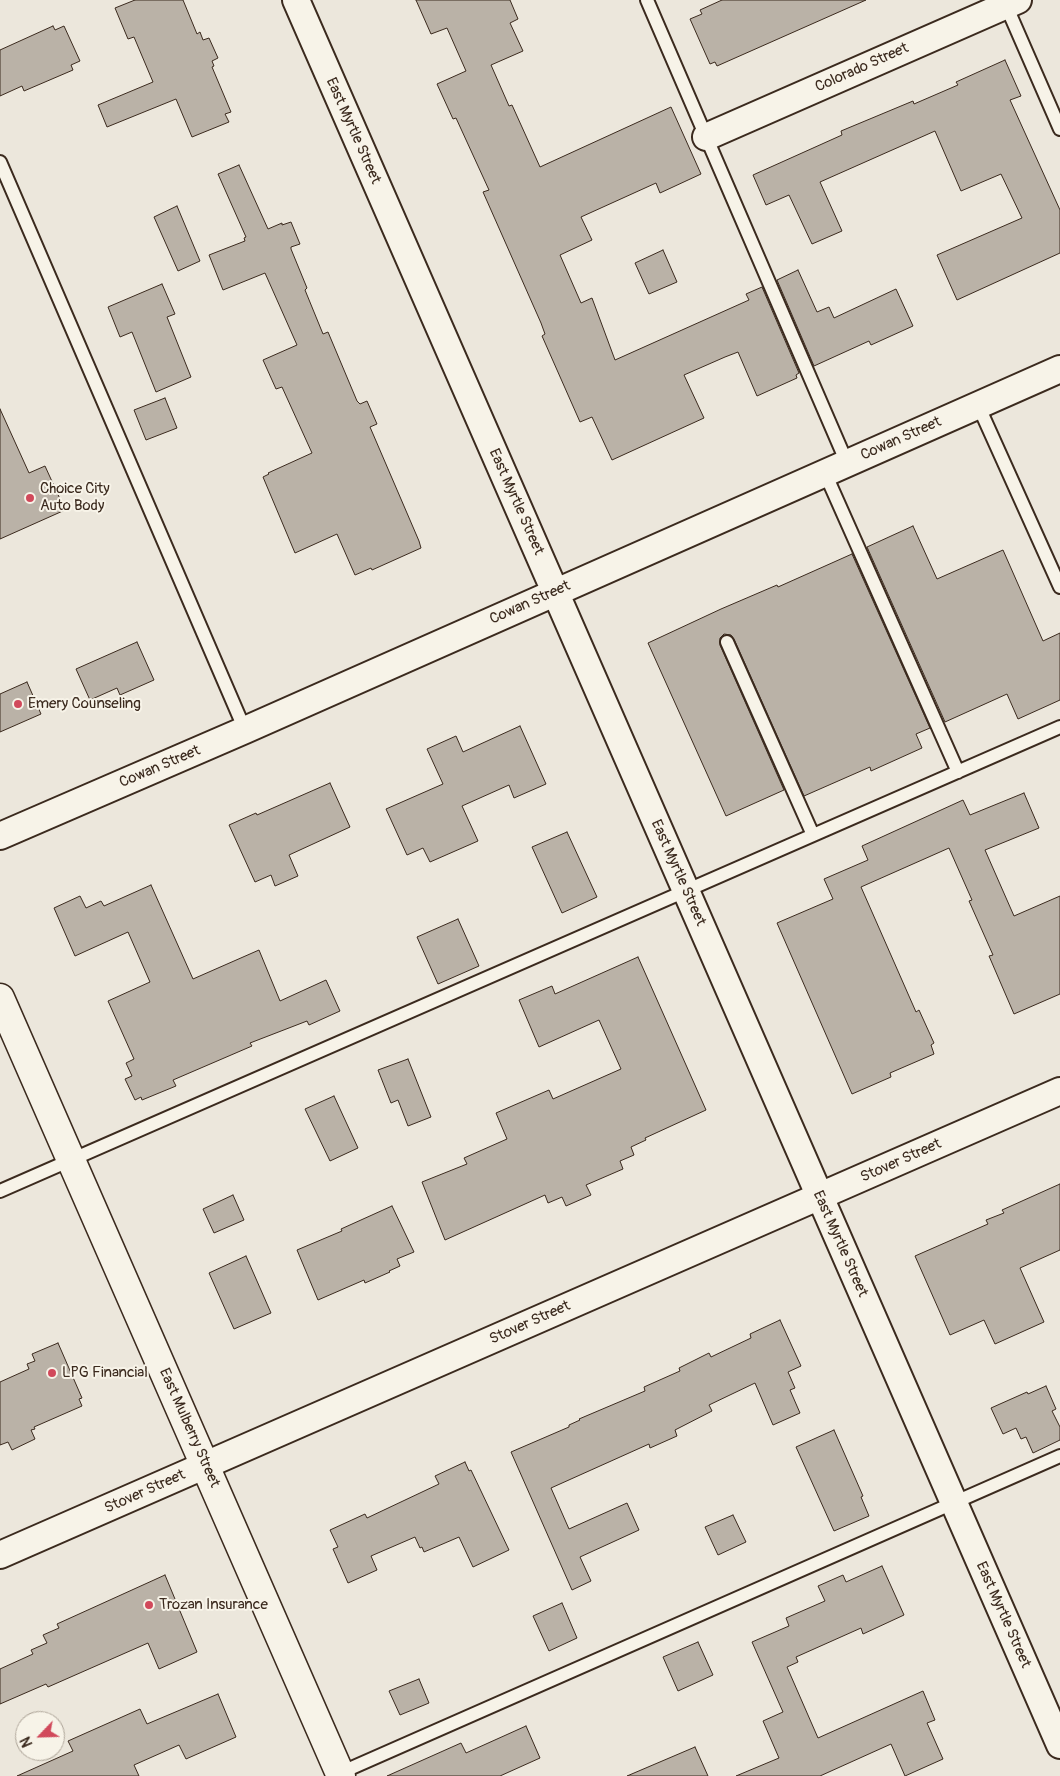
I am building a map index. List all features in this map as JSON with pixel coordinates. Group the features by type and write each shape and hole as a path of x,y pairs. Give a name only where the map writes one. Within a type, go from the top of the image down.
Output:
{"highway":[{"name":"East Mulberry Street","path":"0,998 338,1775"}],"street":[{"name":"East Myrtle Street","path":"296,0 1060,1745"},
{"name":"Colorado Street","path":"706,137 1009,2"},
{"name":"Cowan Street","path":"0,836 245,730 1060,369"},
{"name":"Stover Street","path":"0,1555 1060,1091"}],"lane":[{"path":"647,0 706,137 958,772"},
{"path":"1009,2 1060,129"},
{"path":"0,162 245,730"},
{"path":"978,405 1060,587"},
{"path":"727,642 813,835"},
{"path":"0,1191 1060,727"},
{"path":"338,1775 1060,1456"}],"building":[{"path":"135,0 183,0 197,34 200,32 203,40 209,38 218,58 212,61 214,66 212,67 231,112 225,114 229,122 192,137 176,99 107,127 98,105 153,82 134,37 128,39 115,8"},
{"path":"416,0 510,0 518,19 510,23 523,51 491,65 509,106 512,105 540,167 671,107 701,174 660,193 656,183 581,217 592,240 560,255 581,303 592,298 615,360 749,300 746,294 762,287 799,373 796,375 797,378 757,396 738,352 684,375 704,418 612,460 592,417 580,422 542,336 545,334 541,323 483,192 489,190 456,118 453,119 437,84 466,71 447,28 431,34"},
{"path":"722,0 866,0 717,66 715,62 710,64 690,19 702,14 700,10"},
{"path":"53,26 55,30 64,26 80,61 71,65 73,70 24,91 22,86 0,96 0,50"},
{"path":"1005,60 1021,96 1010,100 1060,210 1060,253 957,300 937,255 1022,218 1001,174 961,191 935,131 820,182 842,231 812,244 789,195 766,205 753,175 842,135 841,131 913,101 914,104 958,85 956,82"},
{"path":"239,165 268,229 282,223 282,225 291,222 300,244 291,247 291,249 307,288 305,290 323,334 328,332 357,401 360,404 367,401 377,424 370,427 419,541 421,548 372,570 371,568 355,575 337,534 295,553 263,477 312,453 282,387 276,389 263,360 297,345 265,273 223,290 209,255 245,241 244,238 246,237 218,174"},
{"path":"177,206 200,261 178,271 154,217"},
{"path":"663,250 677,282 649,294 635,263"},
{"path":"798,270 817,312 829,307 834,318 896,289 913,326 871,345 869,341 814,366 777,280"},
{"path":"162,284 175,314 167,317 191,377 156,392 132,332 120,337 108,307"},
{"path":"165,398 177,428 146,440 134,410"},
{"name":"Choice City Auto Body","path":"0,409 29,473 45,466 65,510 0,539"},
{"path":"913,526 937,579 1003,550 1043,641 1060,633 1060,700 1018,719 1007,694 945,722 867,547"},
{"path":"852,554 930,728 916,734 922,748 871,771 870,767 804,796 734,639 731,635 724,634 720,638 720,645 784,790 726,816 648,643 721,609 777,585 778,587"},
{"path":"137,642 154,680 120,695 117,688 90,700 76,669"},
{"name":"Emery Counseling","path":"27,682 41,714 0,732 0,694"},
{"path":"520,726 546,784 514,798 509,785 462,806 478,841 430,862 423,848 407,855 386,809 443,784 427,749 456,736 463,752"},
{"path":"330,783 350,827 289,855 298,876 275,886 271,875 255,882 229,825 256,813 257,815"},
{"path":"1024,793 1039,828 985,850 1014,916 1060,896 1060,994 1014,1014 989,956 993,955 969,901 972,900 949,848 861,887 916,1012 919,1010 934,1043 931,1045 934,1054 890,1073 891,1077 852,1094 777,923 833,899 824,879 868,860 862,846 963,800 970,815"},
{"path":"567,832 597,897 562,913 532,847"},
{"path":"151,885 193,979 259,950 280,1001 326,980 340,1011 309,1025 307,1021 250,1043 252,1046 173,1080 176,1086 142,1100 141,1097 135,1100 125,1079 132,1076 126,1063 134,1059 108,1001 150,982 128,932 75,956 54,908 80,896 86,908 101,901 104,906"},
{"path":"458,919 479,966 438,984 417,937"},
{"path":"638,957 706,1110 645,1138 646,1140 631,1147 634,1155 620,1161 623,1169 586,1185 591,1195 566,1206 562,1197 548,1203 545,1195 445,1240 422,1182 467,1164 464,1158 507,1139 496,1113 549,1090 553,1099 621,1069 599,1020 539,1047 519,1000 552,986 555,994"},
{"path":"408,1059 431,1117 408,1126 398,1100 391,1103 378,1070"},
{"path":"334,1096 358,1148 330,1161 305,1109"},
{"path":"1060,1184 1060,1250 1020,1268 1044,1322 995,1344 984,1320 950,1335 915,1256 988,1224 986,1220 1004,1213 1002,1210"},
{"path":"233,1195 244,1220 214,1233 203,1209"},
{"path":"392,1206 414,1252 397,1259 400,1266 390,1272 365,1283 364,1280 318,1300 297,1250 342,1231 341,1229"},
{"path":"246,1256 271,1313 234,1329 209,1273"},
{"path":"780,1320 801,1366 788,1372 795,1388 790,1390 800,1413 773,1425 755,1383 709,1405 712,1411 675,1430 677,1436 650,1448 649,1444 551,1488 569,1529 627,1503 639,1530 580,1557 591,1581 572,1590 511,1452 569,1427 569,1425 579,1419 645,1391 644,1387 680,1371 679,1368 709,1353 711,1357 751,1338 750,1334"},
{"path":"58,1343 82,1398 79,1399 82,1406 34,1427 35,1429 31,1430 35,1439 12,1450 8,1442 0,1445 0,1382 29,1369 27,1364 35,1361 32,1354"},
{"path":"1046,1386 1056,1409 1052,1411 1060,1427 1060,1440 1033,1453 1026,1437 1021,1439 1016,1428 1003,1434 991,1408"},
{"path":"834,1430 863,1496 861,1497 869,1516 834,1531 796,1447"},
{"path":"465,1462 469,1471 471,1470 509,1550 473,1567 459,1537 424,1552 415,1537 371,1556 377,1570 348,1583 333,1549 338,1547 330,1530 365,1514 367,1518 439,1484 435,1476"},
{"path":"733,1515 746,1542 718,1555 705,1527"},
{"path":"882,1566 904,1615 863,1634 861,1628 796,1657 798,1662 787,1667 818,1738 923,1691 935,1720 927,1723 943,1759 905,1776 891,1744 820,1776 736,1776 779,1758 763,1721 783,1712 752,1642 789,1626 786,1618 825,1601 818,1586 843,1575 846,1582"},
{"path":"165,1575 197,1652 159,1669 148,1643 48,1687 46,1684 0,1704 0,1669 33,1654 31,1650 47,1643 43,1635 59,1628 57,1624"},
{"path":"562,1603 577,1638 549,1651 533,1616"},
{"path":"698,1642 713,1675 678,1691 663,1657"},
{"path":"419,1679 429,1703 400,1715 389,1691"},
{"path":"218,1694 236,1737 186,1759 179,1745 134,1765 139,1776 17,1776 51,1761 65,1761 65,1755 73,1751 68,1741 140,1709 147,1724"},
{"path":"526,1726 540,1758 500,1776 387,1776 461,1743 466,1753"},
{"path":"695,1747 708,1776 627,1776"}],"place":[{"name":"Choice City Auto Body","path":"30,498"},
{"name":"Emery Counseling","path":"18,704"},
{"name":"LPG Financial","path":"52,1373"},
{"name":"Trozan Insurance","path":"149,1605"}]}
